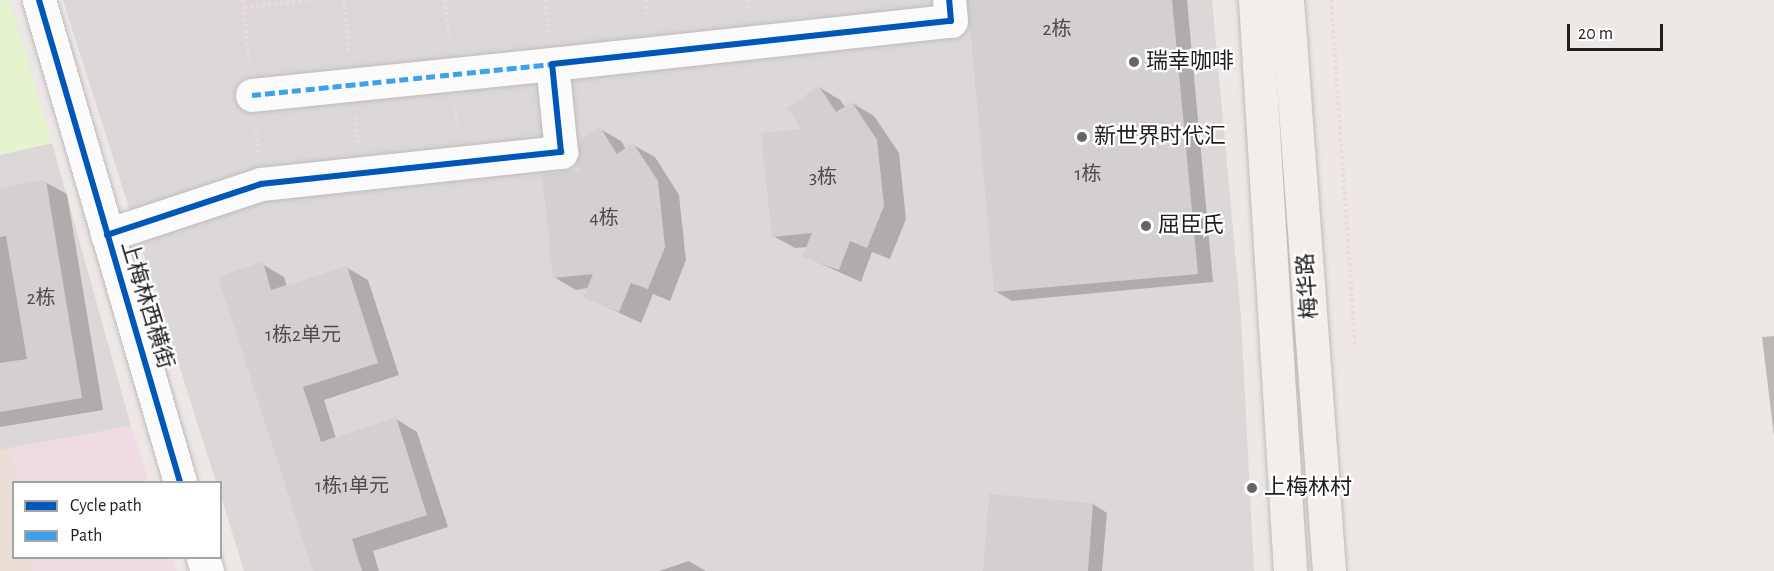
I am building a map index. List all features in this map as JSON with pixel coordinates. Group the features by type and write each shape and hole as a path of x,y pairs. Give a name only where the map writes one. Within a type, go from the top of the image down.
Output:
{"main road":[{"name":"梅华路","path":"1255,0 1290,571"},
{"name":"梅华路","path":"1287,0 1329,571"}],"street":[{"name":"上梅林西横街","path":"39,0 179,481"},
{"path":"252,96 951,21 949,0"},
{"path":"107,235 261,184 561,152 552,64"}],"path":[{"path":"244,7 311,0"},
{"path":"1331,0 1356,346"}],"shaded area":[{"path":"63,0 1212,0 1241,317 1254,571 244,571 222,499 222,481 216,481"},
{"path":"52,143 131,426 0,450 0,155"},
{"path":"131,426 149,481 17,481 10,448"},
{"path":"10,448 17,481 12,481 12,559 30,559 32,571 0,571 0,450"},
{"path":"30,559 173,559 177,571 32,571"}],"green space":[{"path":"0,0 9,0 52,143 0,155"}],"building":[{"name":"新世界时代汇","path":"968,0 1172,0 1198,274 994,292"},
{"path":"819,86 836,112 852,102 877,140 884,206 867,248 850,241 839,270 802,257 812,233 772,237 761,133 801,129 787,108"},
{"path":"600,127 617,154 633,143 658,181 665,247 648,289 631,283 619,312 583,298 593,274 553,278 542,174 581,170 576,162 579,141"},
{"path":"46,180 82,398 0,412 0,363 27,359 6,236 0,237 0,188"},
{"path":"263,262 271,290 347,266 378,363 303,387 321,442 396,417 427,515 352,539 362,571 313,571 218,277"},
{"path":"989,494 1093,503 1088,571 983,571"}],"marked path":[{"path":"252,95 552,64"}],"cycle path":[{"path":"39,0 180,481"},
{"path":"107,235 261,184 561,152 552,64 951,21 949,0"}],"place":[{"name":"瑞幸咖啡","path":"1134,62"},
{"name":"新世界时代汇","path":"1082,137"},
{"name":"屈臣氏","path":"1146,226"},
{"name":"上梅林村","path":"1252,488"}]}
